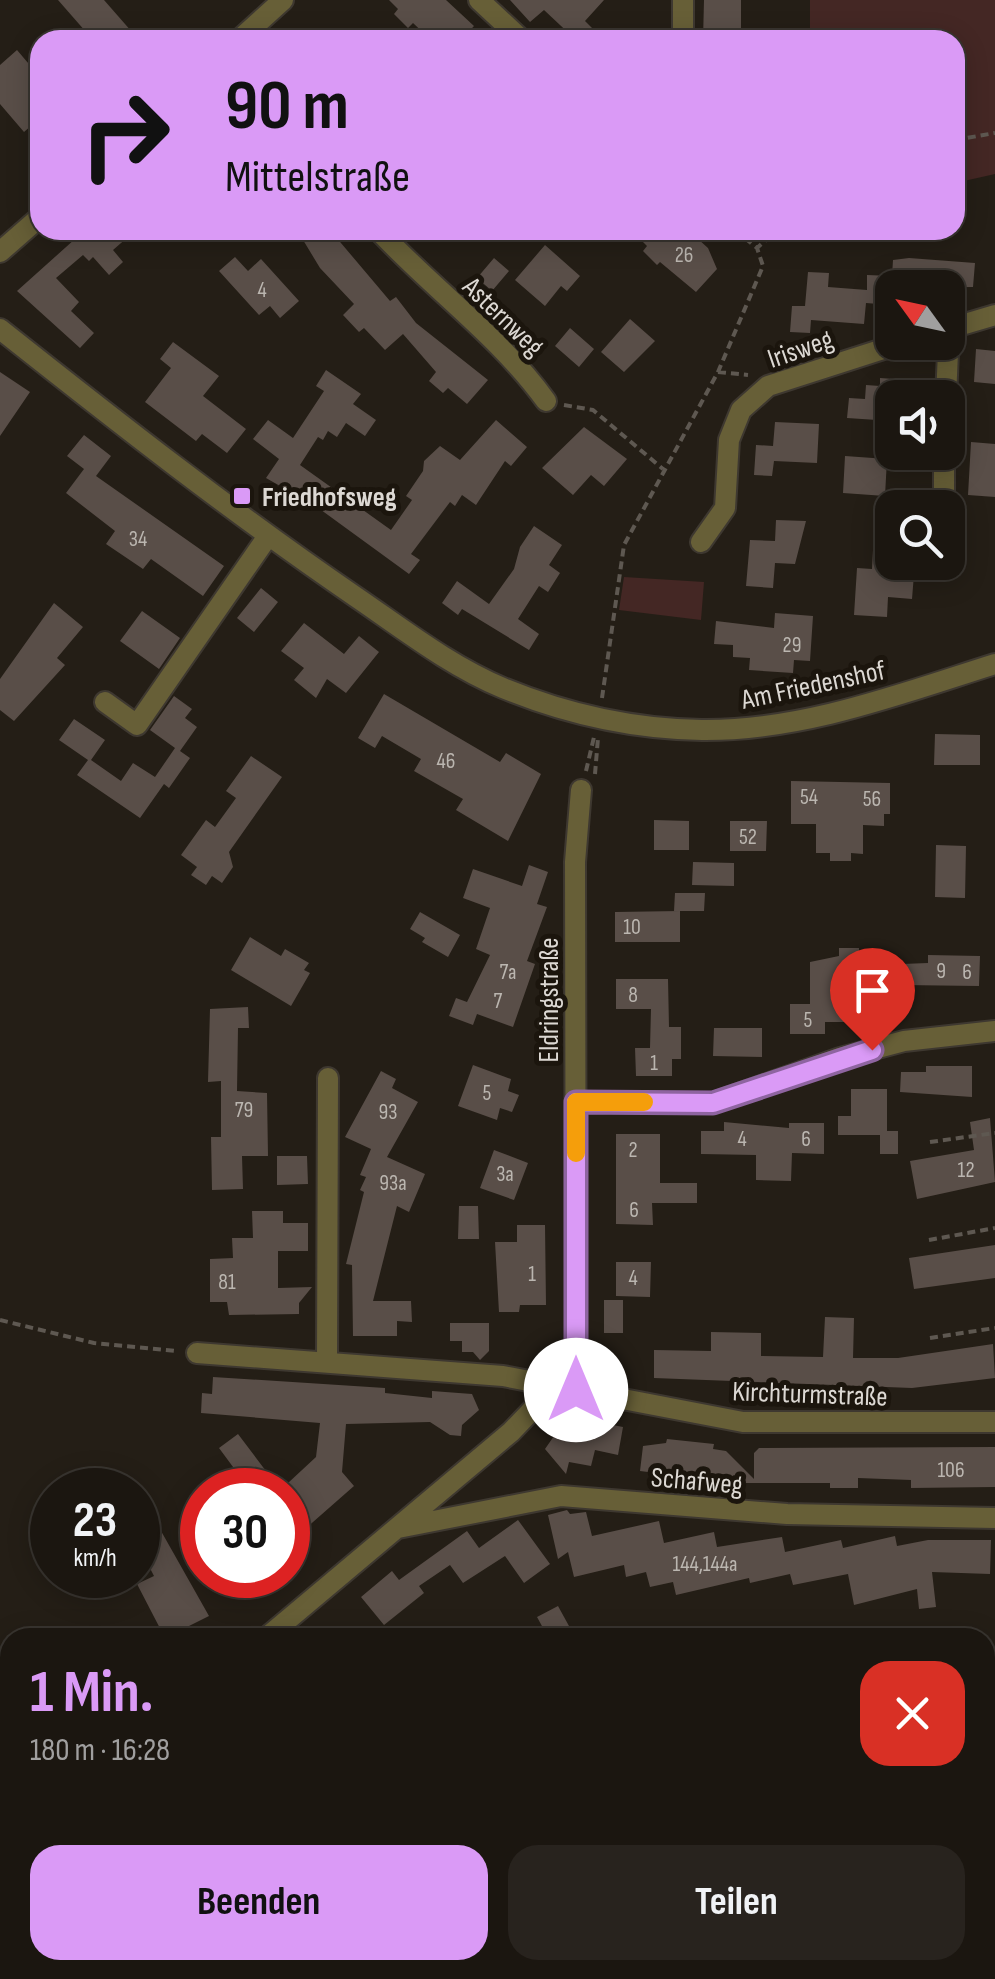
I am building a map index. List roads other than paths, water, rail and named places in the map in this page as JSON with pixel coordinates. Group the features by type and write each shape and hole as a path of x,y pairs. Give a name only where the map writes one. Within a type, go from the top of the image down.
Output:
{"street":[{"path":"250,30 284,0"},
{"path":"480,0 512,30"},
{"path":"682,30 683,0"},
{"path":"0,252 30,226"},
{"name":"Asternweg","path":"388,240 514,358 546,402"},
{"path":"965,324 995,315"},
{"name":"Am Friedenshof","path":"0,328 268,536 449,660 500,687 599,719 688,729 776,725 874,702 995,664"},
{"name":"Irisweg","path":"701,542 725,508 729,440 741,410 768,386 875,352"},
{"path":"105,702 137,725 268,536"},
{"name":"Eldringstraße","path":"576,1390 575,862 581,790"},
{"path":"576,1102 713,1103 840,1058 904,1041 995,1031"},
{"path":"327,1362 328,1078"},
{"name":"Kirchturmstraße","path":"197,1354 503,1376 744,1422 995,1422"},
{"name":"Schafweg","path":"278,1628 510,1432 554,1387"},
{"name":"Schafweg","path":"398,1528 561,1496 787,1514 995,1518"}],"place":[{"name":"Friedhofsweg","path":"242,496"}]}
